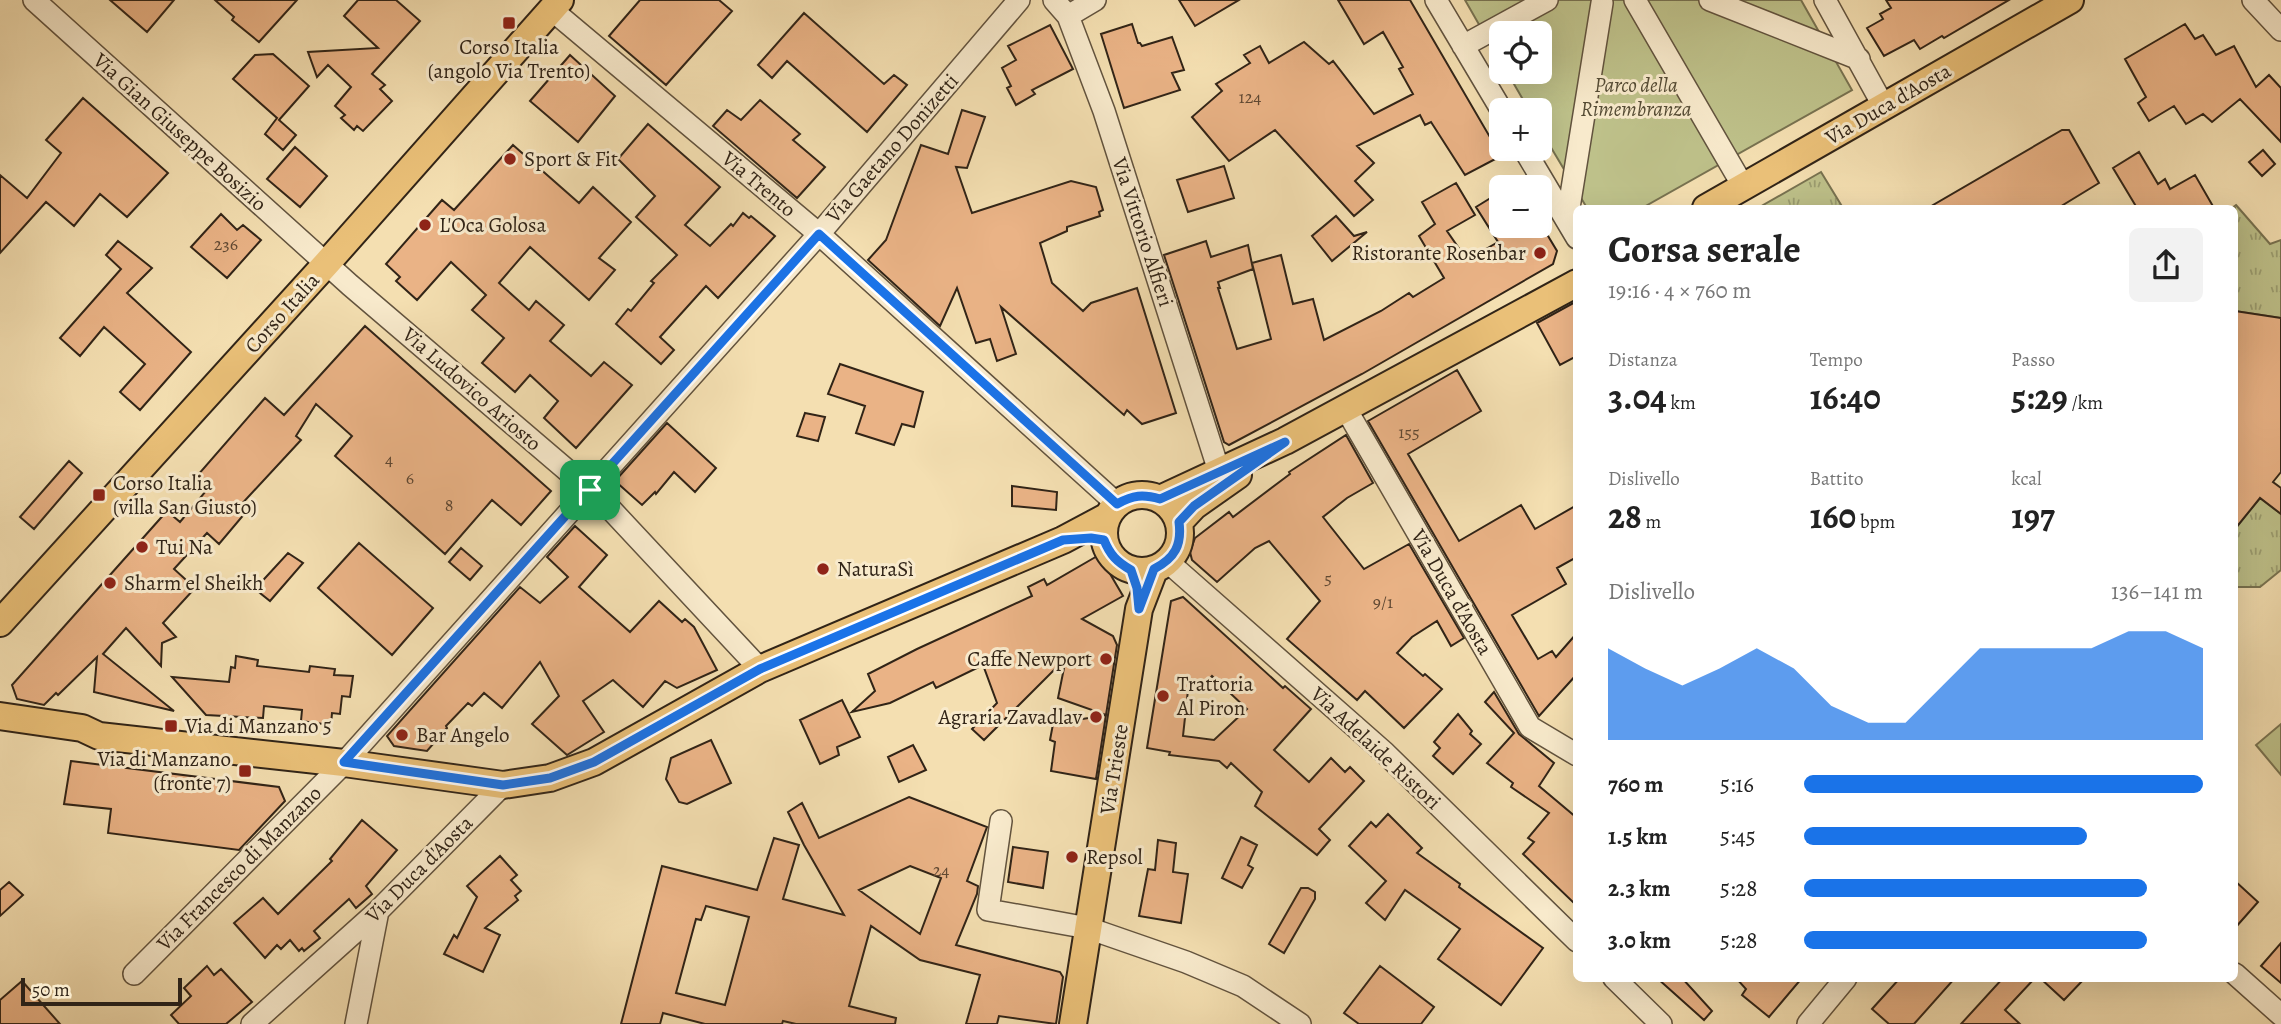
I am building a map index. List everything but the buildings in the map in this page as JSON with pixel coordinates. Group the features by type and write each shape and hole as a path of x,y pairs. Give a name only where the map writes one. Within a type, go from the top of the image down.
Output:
{"main road":[{"name":"Via Duca d'Aosta","path":"1711,205 2070,0"},
{"name":"Corso Italia","path":"0,623 327,263 556,5"},
{"path":"1160,499 1285,442 1573,285"},
{"path":"1179,522 1194,506 1285,442"},
{"path":"503,785 550,778 594,762 760,669 1110,520 1130,496 1145,495 1160,499 1172,508 1179,522 1181,536 1177,550 1151,567 1119,563 1110,553 1110,520"},
{"name":"Via Trieste","path":"1073,1024 1139,609 1151,567"},
{"path":"0,716 82,727 99,736"},
{"path":"0,733 80,741 99,736"},
{"name":"Via Francesco di Manzano","path":"99,736 344,762 503,785"}],"street":[{"name":"Via Gian Giuseppe Bosizio","path":"34,0 327,263"},
{"name":"Via Gaetano Donizetti","path":"344,762 819,234 1019,0"},
{"path":"1061,8 1095,0"},
{"path":"1436,0 1494,98"},
{"path":"1463,46 1547,0"},
{"path":"1635,0 1743,186"},
{"path":"1710,0 1859,59"},
{"path":"1825,0 1884,107"},
{"path":"2253,0 2281,30"},
{"path":"1575,205 1602,4"},
{"name":"Via Trento","path":"556,5 819,234 1110,520"},
{"name":"Via Vittorio Alfieri","path":"1061,8 1104,111 1219,471"},
{"path":"1531,161 1572,229"},
{"name":"Via Ludovico Ariosto","path":"327,263 603,501 760,669"},
{"name":"Via Duca d'Aosta","path":"1346,410 1530,727 1573,753"},
{"name":"Via Adelaide Ristori","path":"1151,567 1385,753 1573,937"},
{"name":"Via Francesco di Manzano","path":"134,974 344,762"},
{"name":"Via Duca d'Aosta","path":"252,1024 378,911 503,785"},
{"path":"1001,821 988,910 1088,928 1186,962 1243,986 1300,1024"},
{"path":"356,1024 378,911"},
{"path":"2238,977 2281,1016"},
{"path":"1618,982 1661,1024"},
{"path":"1808,1024 1843,982"}],"green space":[{"name":"Parco della Rimembranza","path":"1465,0 1801,0 1852,90 1647,205 1585,205 1552,149 1552,98 1522,98 1514,84 1552,84 1552,21 1489,21 1489,42"},
{"path":"1821,172 1841,205 1763,205"},
{"path":"2238,207 2270,244 2281,240 2281,318 2238,311"},
{"path":"2260,498 2281,514 2281,570 2260,587 2238,587 2238,525"},
{"path":"2281,724 2281,775 2256,745"}],"place":[{"name":"Corso Italia (angolo Via Trento)","path":"509,23"},
{"name":"Sport & Fit","path":"510,159"},
{"name":"L'Oca Golosa","path":"425,225"},
{"name":"Ristorante Rosenbar","path":"1540,253"},
{"name":"Corso Italia (villa San Giusto)","path":"99,495"},
{"name":"Tui Na","path":"142,547"},
{"name":"NaturaSì","path":"823,569"},
{"name":"Sharm el Sheikh","path":"110,583"},
{"name":"Caffe Newport","path":"1106,659"},
{"name":"Trattoria Al Piron","path":"1163,696"},
{"name":"Agraria Zavadlav","path":"1096,717"},
{"name":"Via di Manzano 5","path":"171,726"},
{"name":"Bar Angelo","path":"402,735"},
{"name":"Via di Manzano (fronte 7)","path":"245,771"},
{"name":"Repsol","path":"1072,857"}],"route":[{"path":"819,234 1117,504 1130,496 1145,495 1160,499 1285,442 1194,506 1179,522 1181,536 1177,550 1168,562 1154,569 1139,609 1137,588 1131,570 1119,563 1110,553 1104,540 1063,540 760,669 594,762 550,778 503,785 344,762 590,490 819,234"}]}
